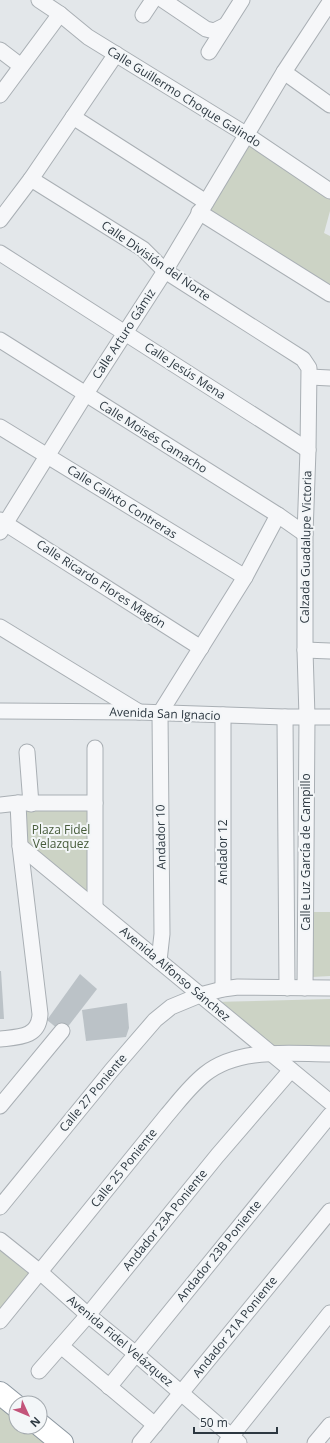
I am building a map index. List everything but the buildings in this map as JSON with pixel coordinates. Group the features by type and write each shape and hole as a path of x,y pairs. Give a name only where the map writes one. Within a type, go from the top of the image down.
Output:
{"highway":[{"path":"0,1393 8,1400"},
{"path":"48,1432 62,1443"}],"street":[{"name":"Calle Guillermo Choque Galindo","path":"39,0 60,14 88,37 247,135 330,191"},
{"path":"143,15 153,0"},
{"path":"163,0 206,29 214,31 226,24"},
{"path":"209,52 242,0"},
{"name":"Calle Arturo Gámiz","path":"2,526 48,456 165,270 284,72 330,2"},
{"path":"0,95 60,14"},
{"path":"0,50 21,66"},
{"path":"0,220 31,179 116,54"},
{"path":"284,72 330,105"},
{"path":"73,118 330,294"},
{"name":"Calle División del Norte","path":"31,179 143,249 165,270 302,359 309,368 310,377"},
{"name":"Calle Jesús Mena","path":"0,253 308,450"},
{"name":"Calle Moisés Camacho","path":"0,340 306,534"},
{"path":"310,377 330,378"},
{"name":"Calzada Guadalupe Victoria","path":"307,716 305,650 306,534 310,377"},
{"name":"Calle Calixto Contreras","path":"0,427 245,577"},
{"path":"160,713 245,577 278,515"},
{"name":"Calle Ricardo Flores Magón","path":"2,526 201,648"},
{"path":"0,626 139,712"},
{"path":"305,650 330,651"},
{"name":"Avenida San Ignacio","path":"0,711 139,712 223,716 330,717"},
{"name":"Andador 10","path":"159,961 162,934 160,713"},
{"name":"Andador 12","path":"223,716 223,989"},
{"name":"Calle Luz García de Campillo","path":"305,988 307,716"},
{"name":"Calle Luz García de Campillo","path":"285,717 287,988"},
{"path":"95,748 95,907"},
{"path":"0,1039 29,1034 36,1027 40,1014 20,846 25,804 27,752"},
{"path":"0,805 95,803"},
{"name":"Avenida Alfonso Sánchez","path":"20,846 330,1102"},
{"name":"Calle 27 Poniente","path":"0,1207 106,1077 156,1020 171,1007 200,994 238,987 330,988"},
{"path":"0,1106 62,1031"},
{"name":"Calle 25 Poniente","path":"0,1321 191,1087 205,1074 242,1056 273,1054 330,1054"},
{"name":"Andador 23A Poniente","path":"39,1371 88,1315 217,1156 291,1070"},
{"name":"Andador 23B Poniente","path":"109,1387 330,1115"},
{"name":"Andador 21A Poniente","path":"140,1443 330,1211"},
{"name":"Avenida Fidel Velázquez","path":"0,1240 136,1354 181,1393 232,1441"},
{"path":"232,1441 330,1313"},
{"path":"61,1346 155,1424"},
{"path":"315,1443 330,1425"}],"green space":[{"path":"249,140 330,194 330,211 324,233 330,236 330,285 208,209"},
{"name":"Plaza Fidel Velazquez","path":"18,803 95,803 95,907 20,846"},
{"path":"312,912 330,912 330,976 312,977"},
{"path":"330,999 330,1046 266,1046 212,1002"},
{"path":"0,1242 39,1272 0,1320"},
{"path":"0,1394 8,1400 8,1435 48,1435 48,1433 60,1443 0,1443"}]}
